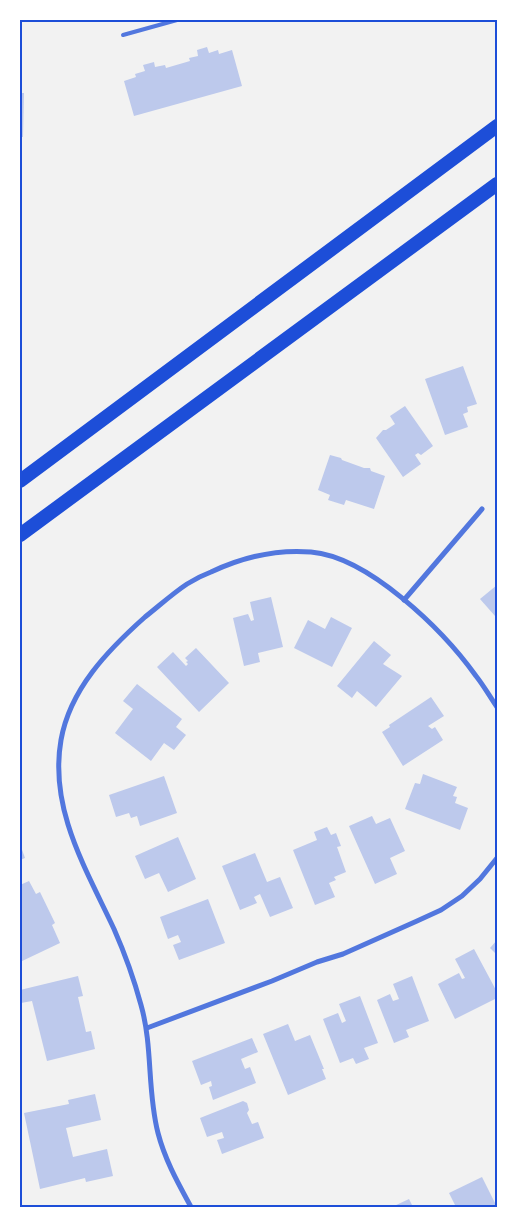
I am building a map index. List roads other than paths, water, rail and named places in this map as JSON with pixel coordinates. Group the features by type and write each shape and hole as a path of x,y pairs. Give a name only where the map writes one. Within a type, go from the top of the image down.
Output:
{"highway":[{"path":"20,481 497,126"},
{"path":"20,535 497,184"}],"street":[{"path":"404,600 482,509"},
{"path":"191,1207 174,1177 158,1133 146,1028 131,971 115,931 76,851 63,809 60,786 61,740 68,716 78,694 106,654 123,637 189,582 234,561 253,556 273,553 312,552 332,557 353,566 372,576 404,600 450,643 476,675 497,707"},
{"path":"146,1028 317,962 343,954 441,910 462,896 480,879 497,858"}],"lane":[{"path":"123,35 177,20"}]}
